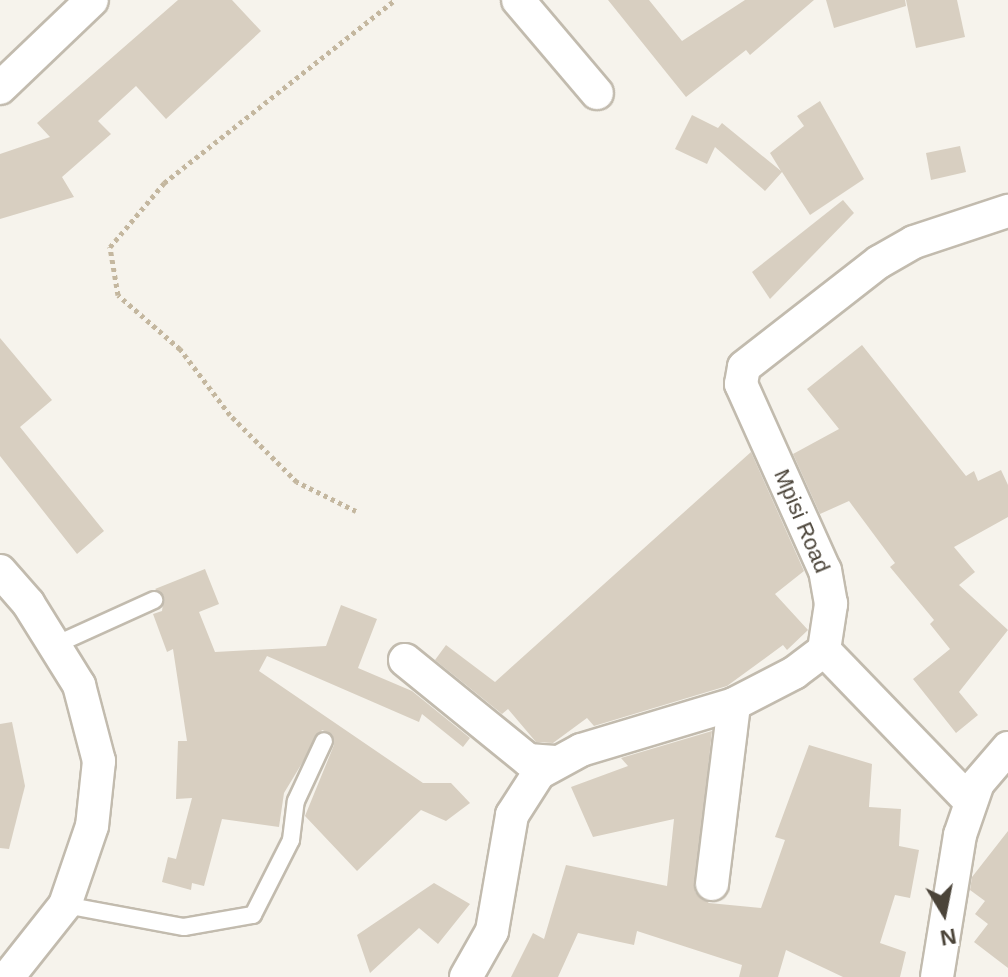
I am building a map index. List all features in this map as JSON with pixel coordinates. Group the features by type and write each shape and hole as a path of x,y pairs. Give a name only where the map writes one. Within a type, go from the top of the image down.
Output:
{"street":[{"path":"0,88 92,0"},
{"path":"518,0 597,93"},
{"name":"Mpisi Road","path":"824,650 831,604 825,571 743,391 744,367 879,262 914,242 1008,211"},
{"path":"0,571 55,645 79,685 99,761 92,826 65,905 8,977"},
{"path":"405,660 528,760 555,762 734,704 824,650 971,802"},
{"path":"712,884 734,704"},
{"path":"937,977 948,884 971,802 986,770 1008,748"},
{"path":"466,977 492,931 512,815 524,792 555,762"}],"lane":[{"path":"55,645 154,600"},
{"path":"65,905 184,927 253,915 291,840 296,801 324,741"}],"path":[{"path":"356,511 297,482 230,415 180,349 118,295 110,247 164,183 395,0"}],"building":[{"path":"178,0 232,0 261,31 166,119 136,86 98,121 111,134 62,177 74,197 0,219 0,154 50,137 37,123"},
{"path":"608,0 649,0 682,41 745,0 814,0 750,55 746,50 686,97"},
{"path":"826,0 905,0 906,6 834,28"},
{"path":"906,0 957,0 965,37 916,48"},
{"path":"820,101 864,179 810,215 782,172 765,191 715,147 707,164 675,149 692,115 718,128 722,123 781,171 770,153 804,126 797,116"},
{"path":"960,146 966,172 931,180 926,153"},
{"path":"843,200 854,213 770,299 752,272"},
{"path":"0,338 52,400 20,427 104,531 77,554 0,456"},
{"path":"862,345 966,476 974,471 978,481 1001,470 1008,485 1008,517 954,547 975,572 959,585 1008,630 959,692 978,715 956,733 913,679 950,649 930,624 934,620 890,567 895,563 849,501 820,514 793,454 839,429 807,389"},
{"path":"751,452 804,571 775,594 808,630 787,650 783,645 727,686 594,726 587,718 553,743 536,742 508,709 502,714 435,660 446,645 495,682"},
{"path":"205,569 219,604 199,612 215,652 326,646 341,605 377,619 358,668 412,691 470,738 463,747 422,714 419,722 267,656 259,671 423,783 451,783 470,803 446,821 421,810 357,871 305,816 334,745 332,734 322,730 284,793 279,827 222,819 204,886 192,883 191,890 162,882 168,857 176,859 192,798 176,799 178,741 187,741 173,649 167,652 153,614 162,611 164,596 155,589"},
{"path":"12,722 25,786 9,849 0,848 0,724"},
{"path":"712,731 695,892 709,903 761,908 785,840 775,837 809,745 872,764 869,807 901,809 899,846 919,850 910,898 895,895 880,943 906,952 900,977 843,977 786,950 778,977 739,977 742,965 637,931 634,945 578,933 558,977 511,977 533,933 544,939 566,865 667,886 674,819 593,837 571,787 628,766 621,758"},
{"path":"1008,831 1008,968 974,942 988,924 975,914 985,901 970,890 972,877"},
{"path":"434,883 470,904 438,944 419,928 370,973 357,935"}]}
